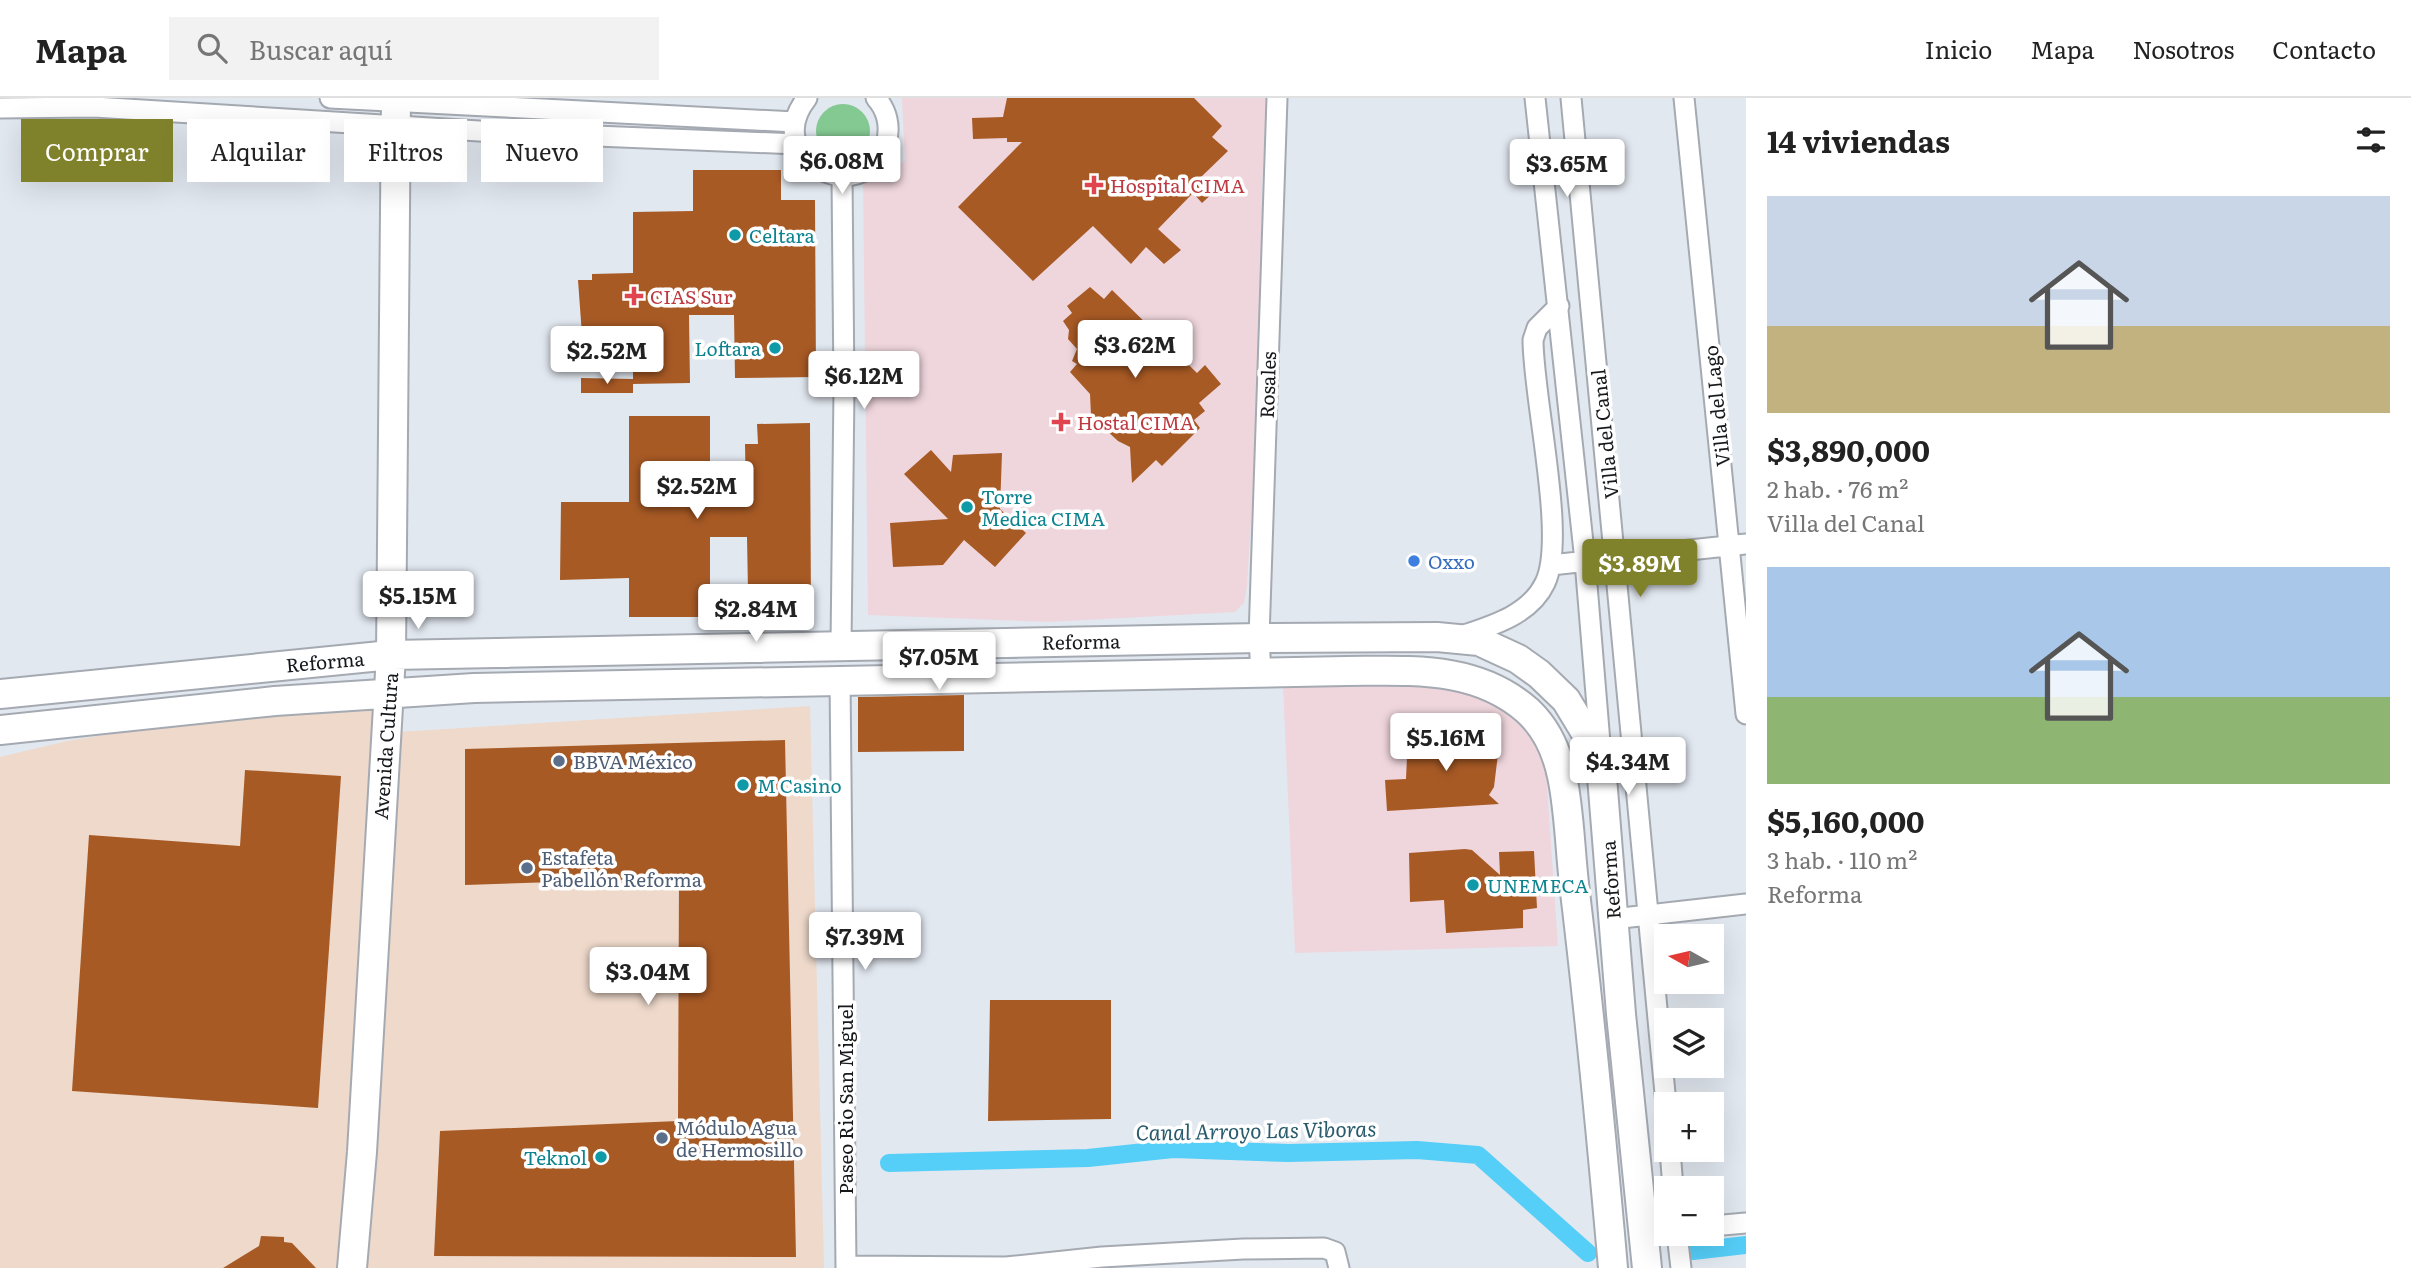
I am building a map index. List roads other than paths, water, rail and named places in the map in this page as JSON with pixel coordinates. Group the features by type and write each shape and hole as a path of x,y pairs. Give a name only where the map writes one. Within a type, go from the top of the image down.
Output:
{"main road":[{"name":"Avenida Cultura","path":"352,1268 362,1152 391,655 395,108"},
{"name":"Reforma","path":"0,694 391,655 834,645 959,646 1259,638 1457,637 1479,641 1518,659 1555,689 1574,711 1586,733 1602,777 1620,1014 1647,1268"},
{"path":"730,682 749,669 824,663 834,645"},
{"path":"850,679 880,672 951,666 956,662 959,646"},
{"name":"Reforma","path":"2,732 389,692 850,679 1446,672 1491,687 1529,712 1549,739 1562,776 1613,1268"},
{"path":"0,675 29,692"},
{"path":"1589,1018 1620,1014"}],"street":[{"path":"330,98 395,108 495,132 797,144"},
{"path":"807,98 795,122 797,144 804,158 815,168 842,176 860,173 874,164 883,151 888,135 888,119 876,98"},
{"name":"Rosales","path":"1261,673 1259,638 1277,98"},
{"name":"Villa del Canal","path":"1535,98 1586,561 1602,777"},
{"name":"Villa del Canal","path":"1571,98 1665,1092"},
{"name":"Villa del Lago","path":"1684,98 1738,545 1746,714"},
{"path":"0,108 395,108 795,122"},
{"path":"834,645 844,388 842,176"},
{"path":"1457,637 1489,627 1526,607 1544,585 1551,565 1553,546 1533,340 1537,328 1559,306"},
{"path":"1551,565 1738,545"},
{"name":"Paseo Rio San Miguel","path":"846,1267 850,679"},
{"path":"1613,919 1746,904"},
{"path":"1724,1226 1746,1223"},
{"path":"1678,1246 1681,1268"},
{"path":"846,1267 1006,1267 1101,1257 1243,1249 1324,1248 1337,1260"}],"waterway":[{"name":"Canal Arroyo Las Viboras","path":"889,1163 1088,1158 1173,1149 1288,1153 1417,1150 1478,1155 1588,1253"},
{"name":"Canal Arroyo Las Viboras","path":"1693,1251 1746,1245"}],"place":[{"name":"Hospital CIMA","path":"1094,185"},
{"name":"Celtara","path":"735,235"},
{"name":"CIAS Sur","path":"634,296"},
{"name":"Loftara","path":"775,348"},
{"name":"Hostal CIMA","path":"1061,422"},
{"name":"Torre Medica CIMA","path":"967,507"},
{"name":"Oxxo","path":"1414,561"},
{"name":"BBVA México","path":"559,761"},
{"name":"M Casino","path":"743,785"},
{"name":"Estafeta Pabellón Reforma","path":"527,868"},
{"name":"UNEMECA","path":"1473,885"},
{"name":"Módulo Agua de Hermosillo","path":"662,1138"},
{"name":"Teknol","path":"601,1157"}]}
